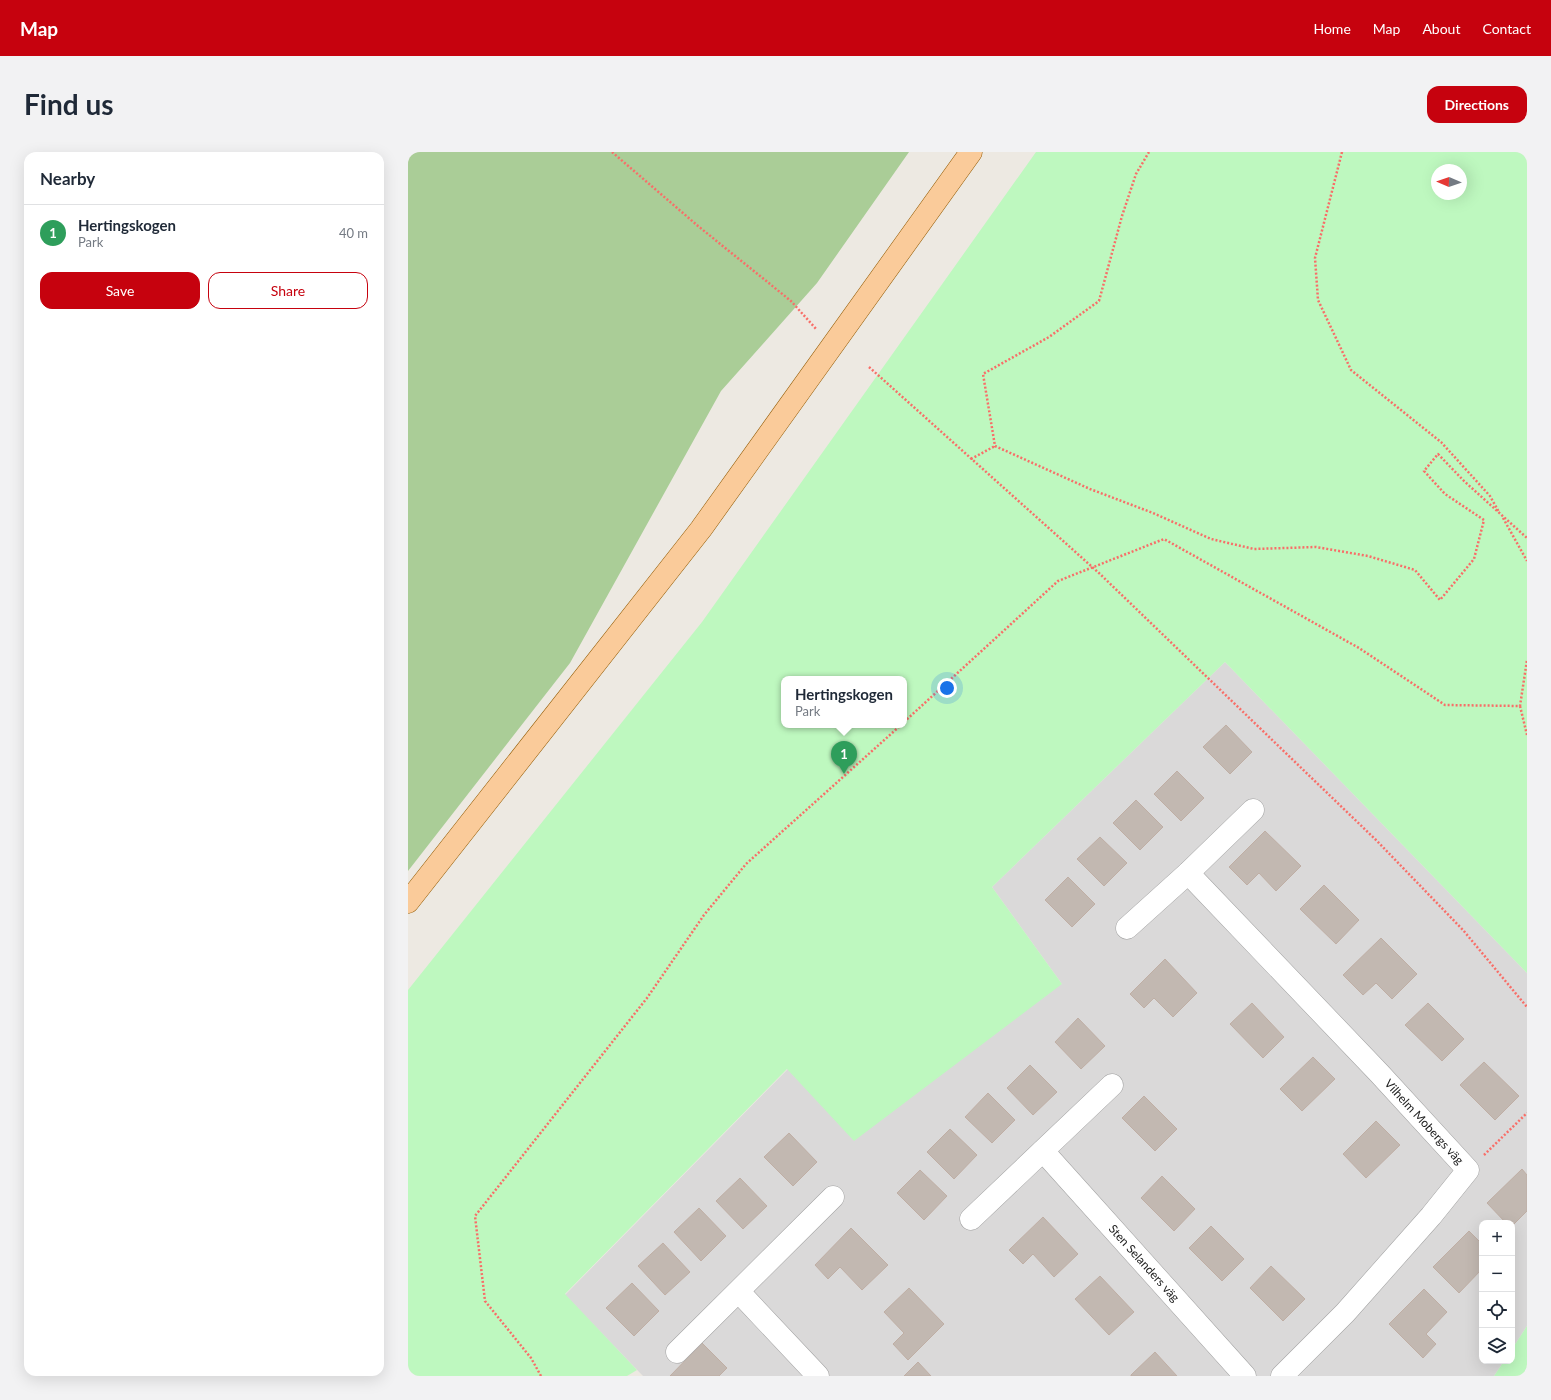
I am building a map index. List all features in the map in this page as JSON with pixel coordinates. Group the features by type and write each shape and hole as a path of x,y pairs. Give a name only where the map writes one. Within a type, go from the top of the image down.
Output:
{"main road":[{"path":"408,902 700,529 971,152"}],"street":[{"path":"1127,928 1188,873 1253,810"},
{"name":"Vilhelm Mobergs väg","path":"1188,873 1379,1073 1468,1170 1431,1216 1368,1288 1282,1376"},
{"path":"971,1218 1112,1084"},
{"name":"Sten Selanders väg","path":"1043,1151 1245,1376"},
{"path":"677,1352 833,1197"},
{"path":"739,1292 818,1376"}],"path":[{"path":"612,152 698,226 791,301 819,331"},
{"path":"995,446 983,374 1049,337 1099,301 1122,216 1136,174 1149,152"},
{"path":"1342,152 1315,258 1318,300 1351,370 1441,442 1490,496 1527,561"},
{"path":"869,367 1093,568 1376,840 1463,930 1527,1007"},
{"path":"971,459 995,446"},
{"path":"995,446 1090,489 1153,513 1211,539 1254,549 1316,547 1368,556 1415,570 1440,600 1474,559 1484,520 1445,494 1424,471 1438,454 1464,481 1527,538"},
{"path":"907,719 1058,581 1164,539 1359,648 1444,704 1520,706"},
{"path":"1527,660 1520,706 1527,735"},
{"path":"541,1376 532,1358 485,1301 475,1216 647,998 704,914 746,864 898,728"},
{"path":"1468,1170 1527,1113"}],"shaded area":[{"path":"1225,662 1527,973 1527,1326 1515,1344 1515,1220 1479,1220 1479,1364 1502,1364 1494,1376 643,1376 565,1295 788,1069 1062,984 992,887"}],"green space":[{"path":"408,152 909,152 817,283 721,391 570,663 408,871"},
{"path":"1036,152 1527,152 1527,973 1225,662 992,887 1062,984 854,1141 787,1069 565,1294 637,1370 627,1376 408,1376 408,990 702,622"},
{"path":"1527,1326 1527,1376 1494,1376 1502,1364 1515,1364 1515,1344"}],"building":[{"path":"1226,725 1252,752 1230,774 1203,747"},
{"path":"1177,771 1204,798 1181,821 1154,794"},
{"path":"1136,800 1163,827 1140,850 1113,823"},
{"path":"1265,831 1301,866 1276,891 1259,873 1247,885 1229,867"},
{"path":"1100,837 1127,863 1104,886 1077,859"},
{"path":"1068,877 1095,904 1072,927 1045,900"},
{"path":"1324,885 1359,920 1336,944 1300,909"},
{"path":"1381,938 1417,974 1392,999 1376,983 1363,995 1343,975"},
{"path":"1165,959 1197,993 1173,1017 1154,998 1144,1008 1130,994"},
{"path":"1252,1003 1284,1037 1263,1058 1230,1024"},
{"path":"1428,1003 1464,1039 1442,1061 1405,1025"},
{"path":"1078,1018 1105,1046 1081,1069 1055,1042"},
{"path":"1313,1057 1335,1079 1302,1111 1280,1089"},
{"path":"1484,1062 1519,1096 1495,1120 1460,1085"},
{"path":"1030,1065 1057,1092 1033,1115 1007,1088"},
{"path":"988,1093 1015,1120 992,1143 965,1117"},
{"path":"1144,1096 1177,1129 1155,1151 1122,1118"},
{"path":"1376,1121 1400,1145 1366,1178 1343,1154"},
{"path":"950,1129 977,1155 954,1179 927,1152"},
{"path":"789,1133 817,1162 793,1186 764,1157"},
{"path":"1522,1169 1527,1175 1527,1211 1515,1223 1515,1220 1503,1220 1487,1203"},
{"path":"920,1170 947,1196 924,1220 897,1193"},
{"path":"1162,1176 1195,1209 1174,1231 1141,1198"},
{"path":"740,1178 767,1206 743,1229 716,1201"},
{"path":"699,1208 726,1236 701,1261 674,1232"},
{"path":"1043,1217 1078,1254 1054,1277 1033,1254 1023,1264 1009,1250"},
{"path":"1211,1226 1244,1259 1222,1281 1189,1248"},
{"path":"851,1228 888,1265 862,1290 840,1267 828,1279 815,1265"},
{"path":"1469,1231 1479,1241 1479,1272 1459,1293 1433,1267"},
{"path":"663,1243 690,1272 665,1295 638,1266"},
{"path":"1271,1266 1305,1299 1283,1321 1250,1288"},
{"path":"1100,1276 1134,1312 1109,1335 1075,1299"},
{"path":"632,1283 659,1311 634,1336 606,1308"},
{"path":"909,1288 944,1324 908,1360 893,1344 904,1333 884,1312"},
{"path":"1424,1289 1447,1312 1426,1334 1436,1344 1423,1358 1389,1324"},
{"path":"702,1343 727,1368 719,1376 670,1376"},
{"path":"1155,1352 1177,1376 1131,1376 1131,1375"},
{"path":"918,1362 931,1376 904,1376"}],"place":[{"name":"Hertingskogen","path":"844,774"}]}
